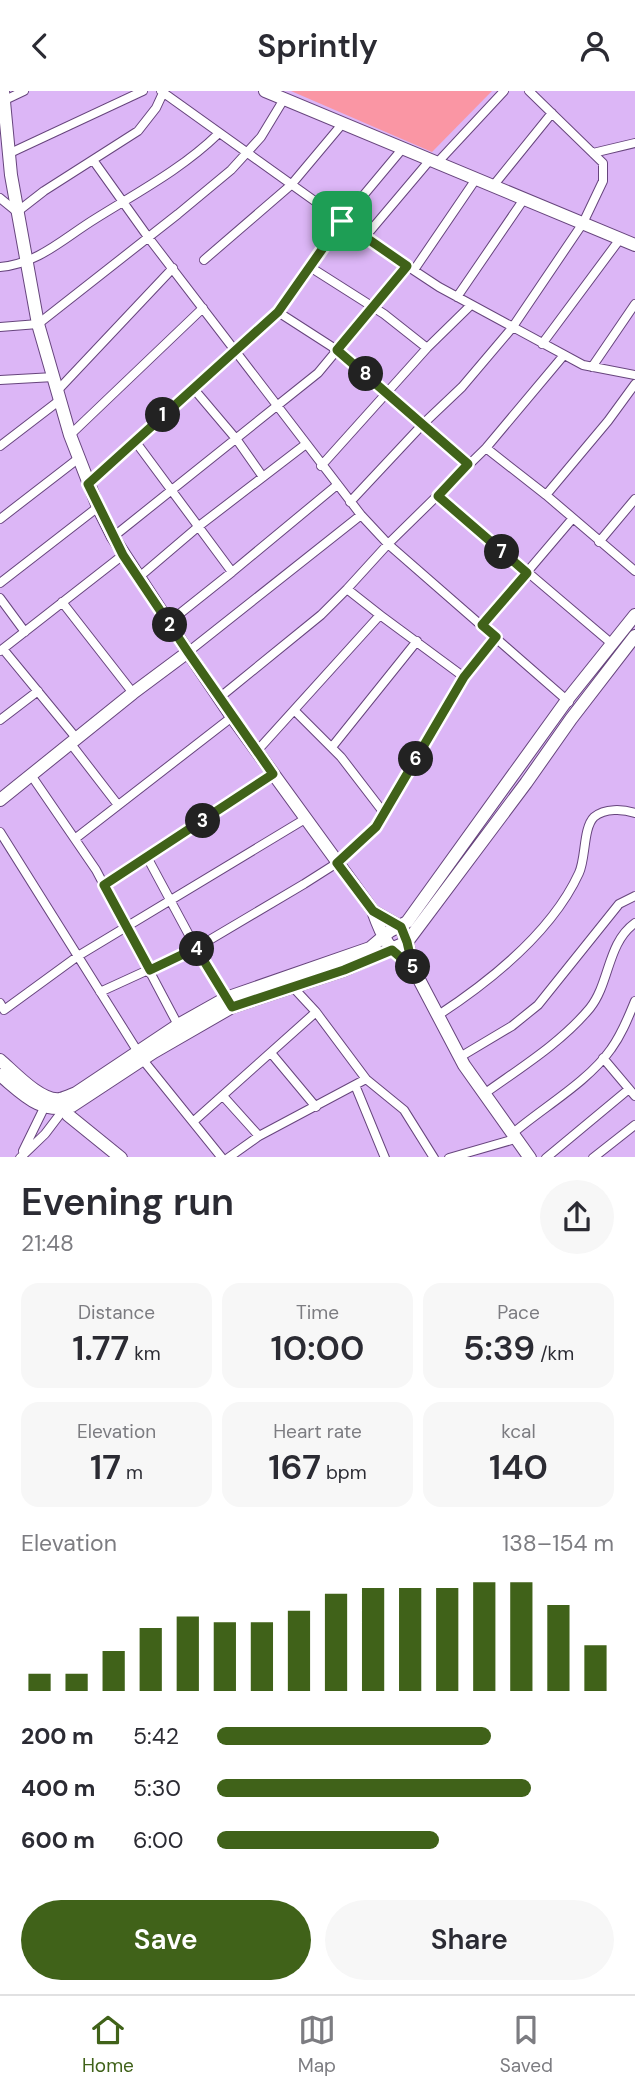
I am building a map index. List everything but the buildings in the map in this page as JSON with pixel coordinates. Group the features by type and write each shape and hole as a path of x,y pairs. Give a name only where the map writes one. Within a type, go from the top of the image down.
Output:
{"main road":[{"path":"265,91 635,245"},
{"path":"4,95 3,135 38,324 70,435 98,507 123,555 219,698 373,911 382,938 413,968"},
{"path":"140,1056 178,1025 370,948 390,931 401,927 428,895 567,700 635,615"},
{"path":"288,981 344,970 407,942 635,636"},
{"path":"0,800 188,652"},
{"path":"373,911 401,927 413,968 437,1016 484,1094 530,1157"},
{"path":"0,1075 35,1104 44,1108 62,1104 76,1093 229,1003"},
{"path":"0,1060 39,1094 62,1104 68,1115 121,1157"}],"street":[{"path":"4,95 24,91"},
{"path":"8,154 143,91"},
{"path":"365,237 434,161 504,91"},
{"path":"350,502 423,424 462,387 512,328 583,223 603,181 603,163 529,91"},
{"path":"0,198 17,212 44,191 138,131 156,108 162,92 365,237 457,297 564,355 592,367 635,375"},
{"path":"0,327 38,324 232,170 261,137 285,99"},
{"path":"493,186 552,113"},
{"path":"204,260 291,184 343,123"},
{"path":"2,265 27,262 49,251 194,157 218,134"},
{"path":"593,153 635,143"},
{"path":"88,484 278,312 342,221 403,148"},
{"path":"93,160 125,201 148,237 361,515 388,544 578,709"},
{"path":"113,537 318,373 372,307 410,268 476,179"},
{"path":"457,297 524,199"},
{"path":"542,344 620,239"},
{"path":"310,267 372,307 427,348"},
{"path":"0,446 59,396 173,268"},
{"path":"321,466 427,348 471,305"},
{"path":"592,367 635,305"},
{"path":"70,435 202,308"},
{"path":"278,312 337,350 468,464"},
{"path":"219,698 321,615 388,544 486,448 564,355"},
{"path":"0,380 54,377"},
{"path":"546,495 635,384"},
{"path":"193,388 237,440 263,477"},
{"path":"135,441 232,572"},
{"path":"138,578 199,526 306,444"},
{"path":"486,448 635,571"},
{"path":"0,519 79,458"},
{"path":"168,623 337,485"},
{"path":"438,496 611,643"},
{"path":"599,542 635,499"},
{"path":"0,583 98,507"},
{"path":"188,652 361,515"},
{"path":"482,625 573,518"},
{"path":"118,804 38,691 2,650 123,555"},
{"path":"347,589 464,677"},
{"path":"0,598 25,632"},
{"path":"62,602 133,693"},
{"path":"257,751 380,615"},
{"path":"100,992 196,948 337,863 371,833 464,677 496,637"},
{"path":"332,747 417,641"},
{"path":"0,720 38,691"},
{"path":"294,710 332,747 384,813"},
{"path":"76,838 232,717"},
{"path":"104,885 273,774"},
{"path":"31,775 76,838 104,885 178,1025"},
{"path":"437,1016 478,989 529,943 568,893 579,872 585,855 588,827 594,817 611,810 635,813"},
{"path":"1,1009 126,926 305,819"},
{"path":"0,832 140,1056 225,1157 366,1079"},
{"path":"147,857 229,1003"},
{"path":"460,1057 512,1026 538,1005 620,904 635,896"},
{"path":"484,1094 551,1046 591,1007 621,935 635,923"},
{"path":"288,981 366,1079 404,1110 434,1157"},
{"path":"449,1157 514,1137 603,1058 626,1026 635,1004"},
{"path":"194,1121 316,1013"},
{"path":"271,1053 316,1107"},
{"path":"545,1157 632,1093 603,1058"},
{"path":"355,1085 385,1157"},
{"path":"223,1095 259,1136"},
{"path":"20,1157 45,1135 62,1104"},
{"path":"20,1157 44,1108"},
{"path":"593,1157 635,1125"},
{"path":"603,1150 610,1157"}],"shaded area":[{"path":"291,91 492,91 432,152"}],"route":[{"path":"342,221 407,266 337,350 468,464 438,496 527,573 482,625 496,637 464,677 376,827 337,863 373,911 401,927 413,968 392,950 344,970 232,1007 196,948 150,970 104,885 273,774 123,555 88,484 278,312 342,221"}]}
